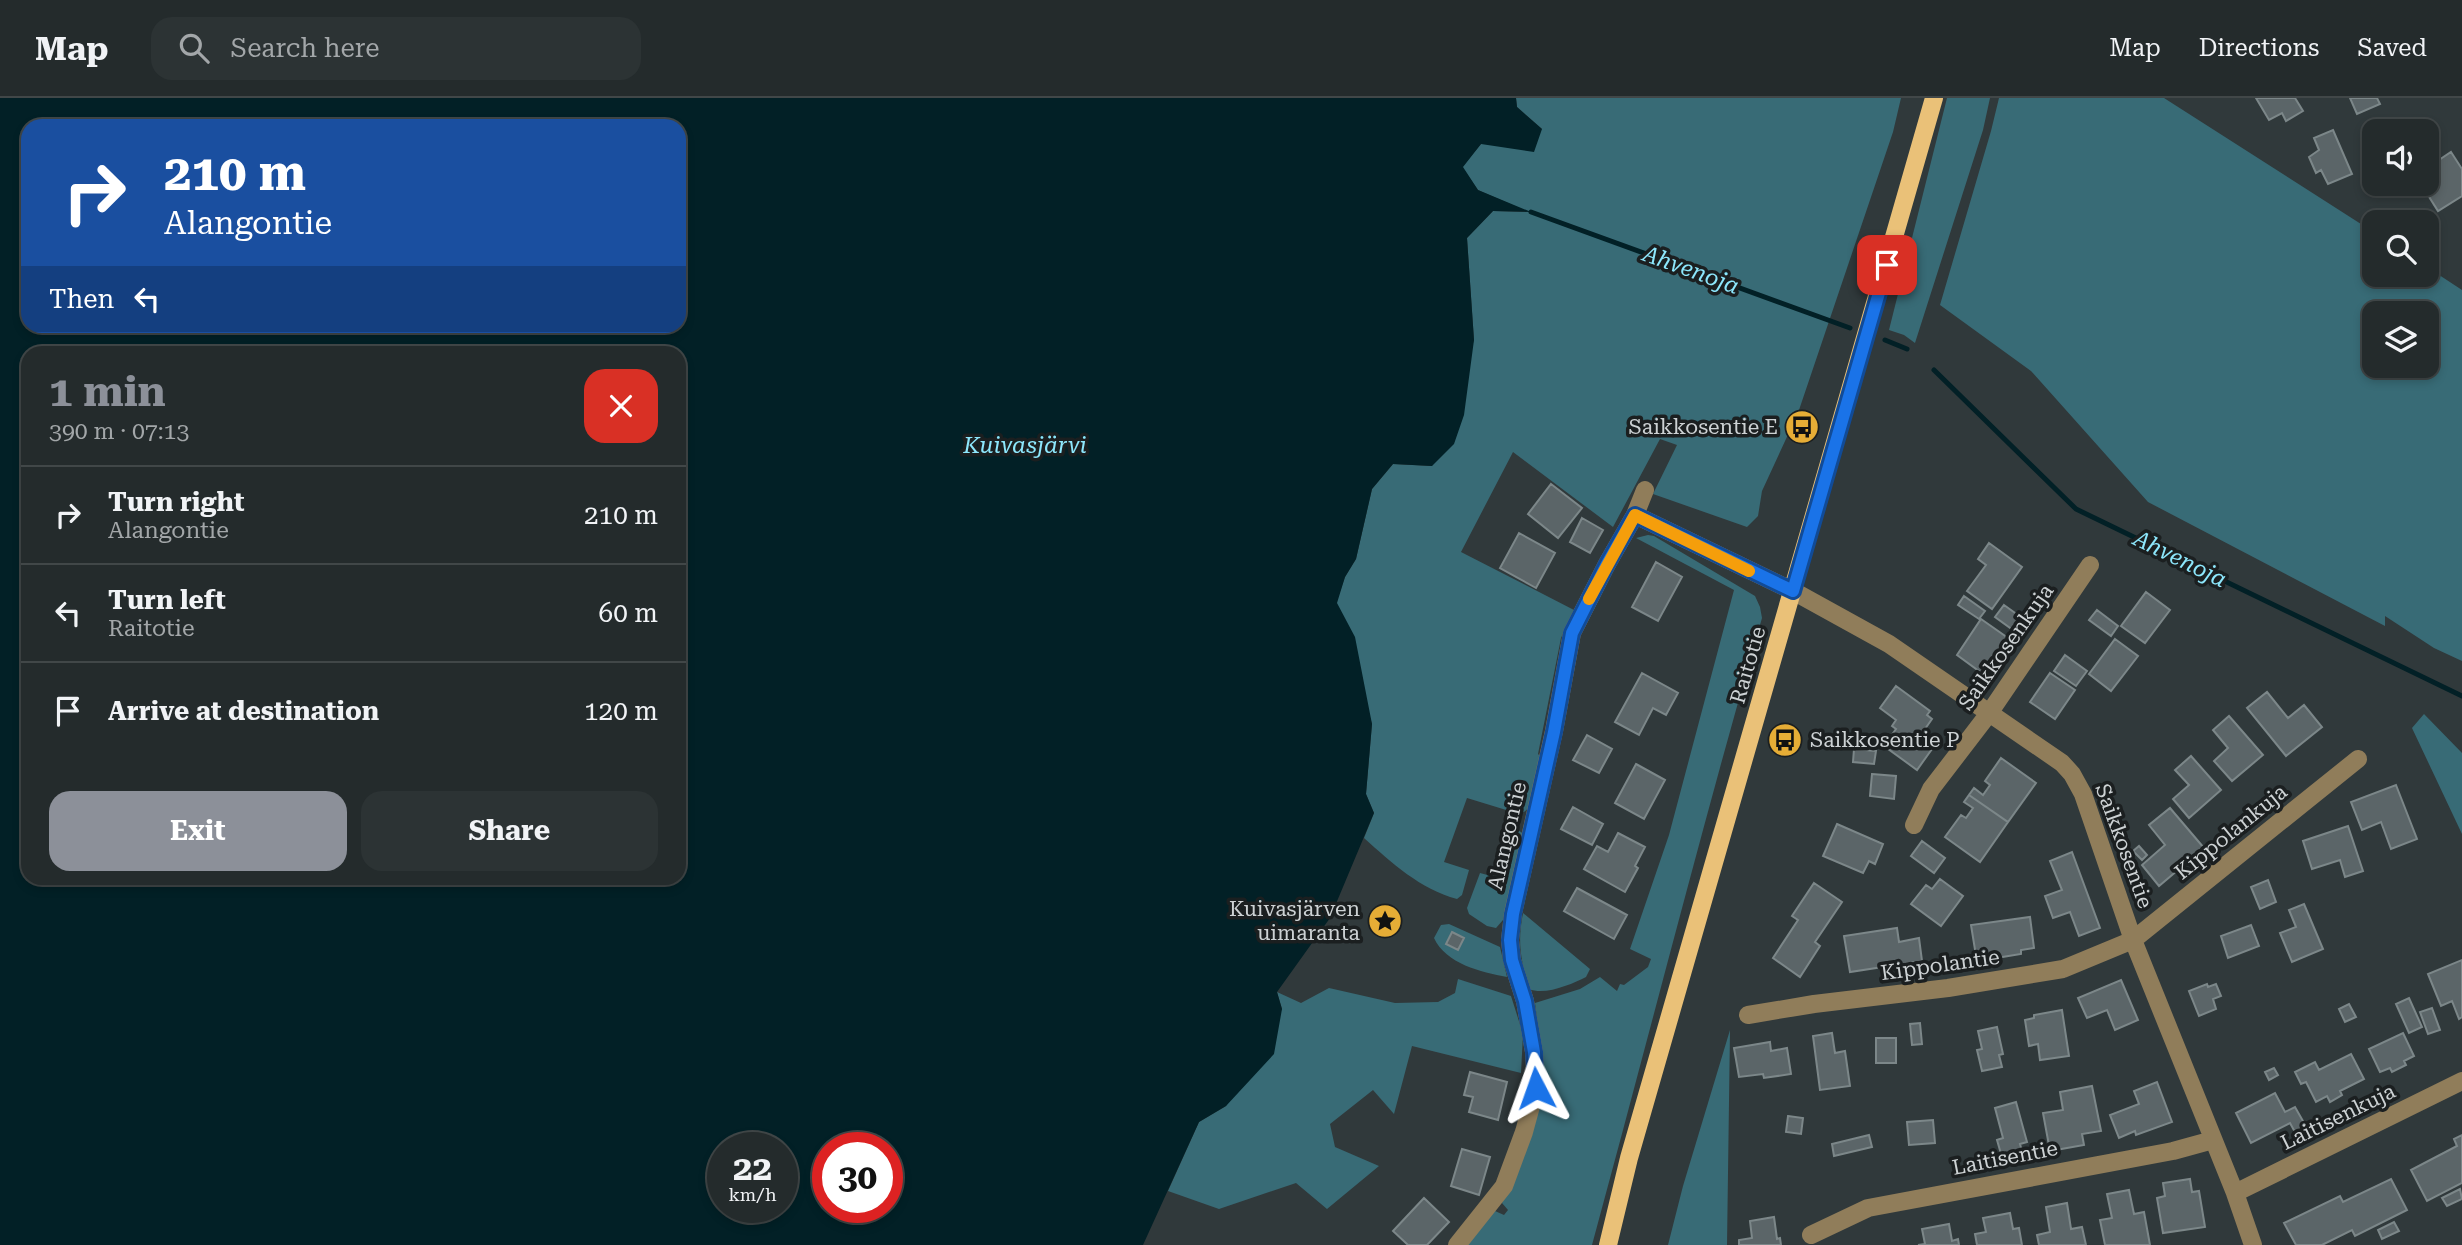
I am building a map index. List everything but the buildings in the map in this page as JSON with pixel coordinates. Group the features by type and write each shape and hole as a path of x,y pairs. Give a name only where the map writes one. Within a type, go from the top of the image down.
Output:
{"main road":[{"name":"Raitotie","path":"1608,1245 1629,1158 1934,98"}],"street":[{"name":"Alangontie","path":"1457,1245 1504,1186 1524,1132 1536,1088 1534,1052 1525,1001 1512,960 1510,940 1513,914 1549,758 1572,633 1635,515 1645,490"},
{"path":"1635,515 1793,591"},
{"name":"Saikkosenkuja","path":"1914,825 1931,789 1990,712 2090,565"},
{"name":"Saikkosentie","path":"1793,591 1889,643 2062,763 2072,774 2083,794 2133,940 2235,1193 2253,1245"},
{"name":"Kippolankuja","path":"2133,940 2358,759"},
{"name":"Kippolantie","path":"1748,1015 1948,988 2063,969 2133,940"},
{"name":"Laitisenkuja","path":"2235,1193 2462,1081"},
{"name":"Laitisentie","path":"1811,1235 1868,1208 2173,1151 2213,1140"}],"shaded area":[{"path":"1516,98 1901,98 1893,132 1798,413 1762,491 1758,516 1747,527 1653,494 1677,445 1660,439 1613,527 1513,452 1461,552 1574,610 1561,638 1538,754 1542,758 1530,807 1524,812 1516,813 1467,798 1444,862 1469,870 1462,895 1457,899 1419,882 1364,838 1374,813 1366,794 1372,724 1336,603 1345,577 1356,559 1372,489 1393,464 1432,466 1474,340 1467,238 1493,211 1528,212 1478,190 1462,167 1481,144 1542,129 1517,107"},
{"path":"1947,98 1990,98 1983,130 1915,343 1904,335 1889,330"},
{"path":"1999,98 2164,98 2362,225 2362,287 2439,287 2439,275 2462,290 2462,661 2434,648 2385,616 2385,626 2148,502 2031,371 1940,305"},
{"path":"1654,536 1755,596 1762,618 1592,1245 1464,1245 1495,1211 1504,1215 1508,1210 1502,1203 1543,1065 1535,1003 1580,989 1600,977 1617,991 1620,984 1624,985 1648,967 1651,959 1630,949 1669,835 1734,590 1636,538"},
{"path":"2424,714 2462,753 2462,834 2412,728"},
{"path":"1518,830 1525,835 1503,920 1496,928 1487,926 1469,914 1467,908 1480,873 1495,877 1510,833"},
{"path":"1523,913 1590,969 1586,977 1550,990 1529,989 1521,951"},
{"path":"1449,924 1500,947 1507,977 1465,965 1447,954 1434,938 1441,925"},
{"path":"1458,979 1511,996 1523,1034 1521,1073 1412,1046 1394,1114 1373,1090 1330,1124 1335,1147 1379,1166 1327,1209 1296,1183 1219,1209 1168,1191 1199,1122 1226,1106 1282,1009 1277,992 1301,1003 1329,988 1395,1003 1438,1002 1455,993"},
{"path":"1730,1030 1727,1245 1668,1245 1683,1186"}],"water":[{"name":"Kuivasjärvi","path":"0,98 1516,98 1517,107 1542,129 1534,152 1481,144 1463,167 1478,190 1531,212 1493,211 1467,238 1474,340 1464,415 1454,444 1432,466 1393,464 1372,489 1356,559 1345,577 1337,603 1355,637 1372,724 1366,794 1374,813 1330,918 1277,992 1282,1009 1274,1054 1226,1106 1199,1122 1143,1245 0,1245"}],"waterway":[{"name":"Ahvenoja","path":"1531,212 1850,328"},
{"name":"Ahvenoja","path":"1885,340 1907,349"},
{"name":"Ahvenoja","path":"1934,370 2076,509 2462,696"}],"slow traffic":[{"path":"1589,599 1635,515 1749,571"}],"place":[{"name":"Saikkosentie E","path":"1802,427"},
{"name":"Saikkosentie P","path":"1785,740"},
{"name":"Kuivasjärven uimaranta","path":"1385,921"}],"route":[{"path":"1536,1088 1534,1052 1525,1001 1512,960 1510,940 1513,914 1535,823 1572,633 1635,515 1793,591 1887,265"}]}
